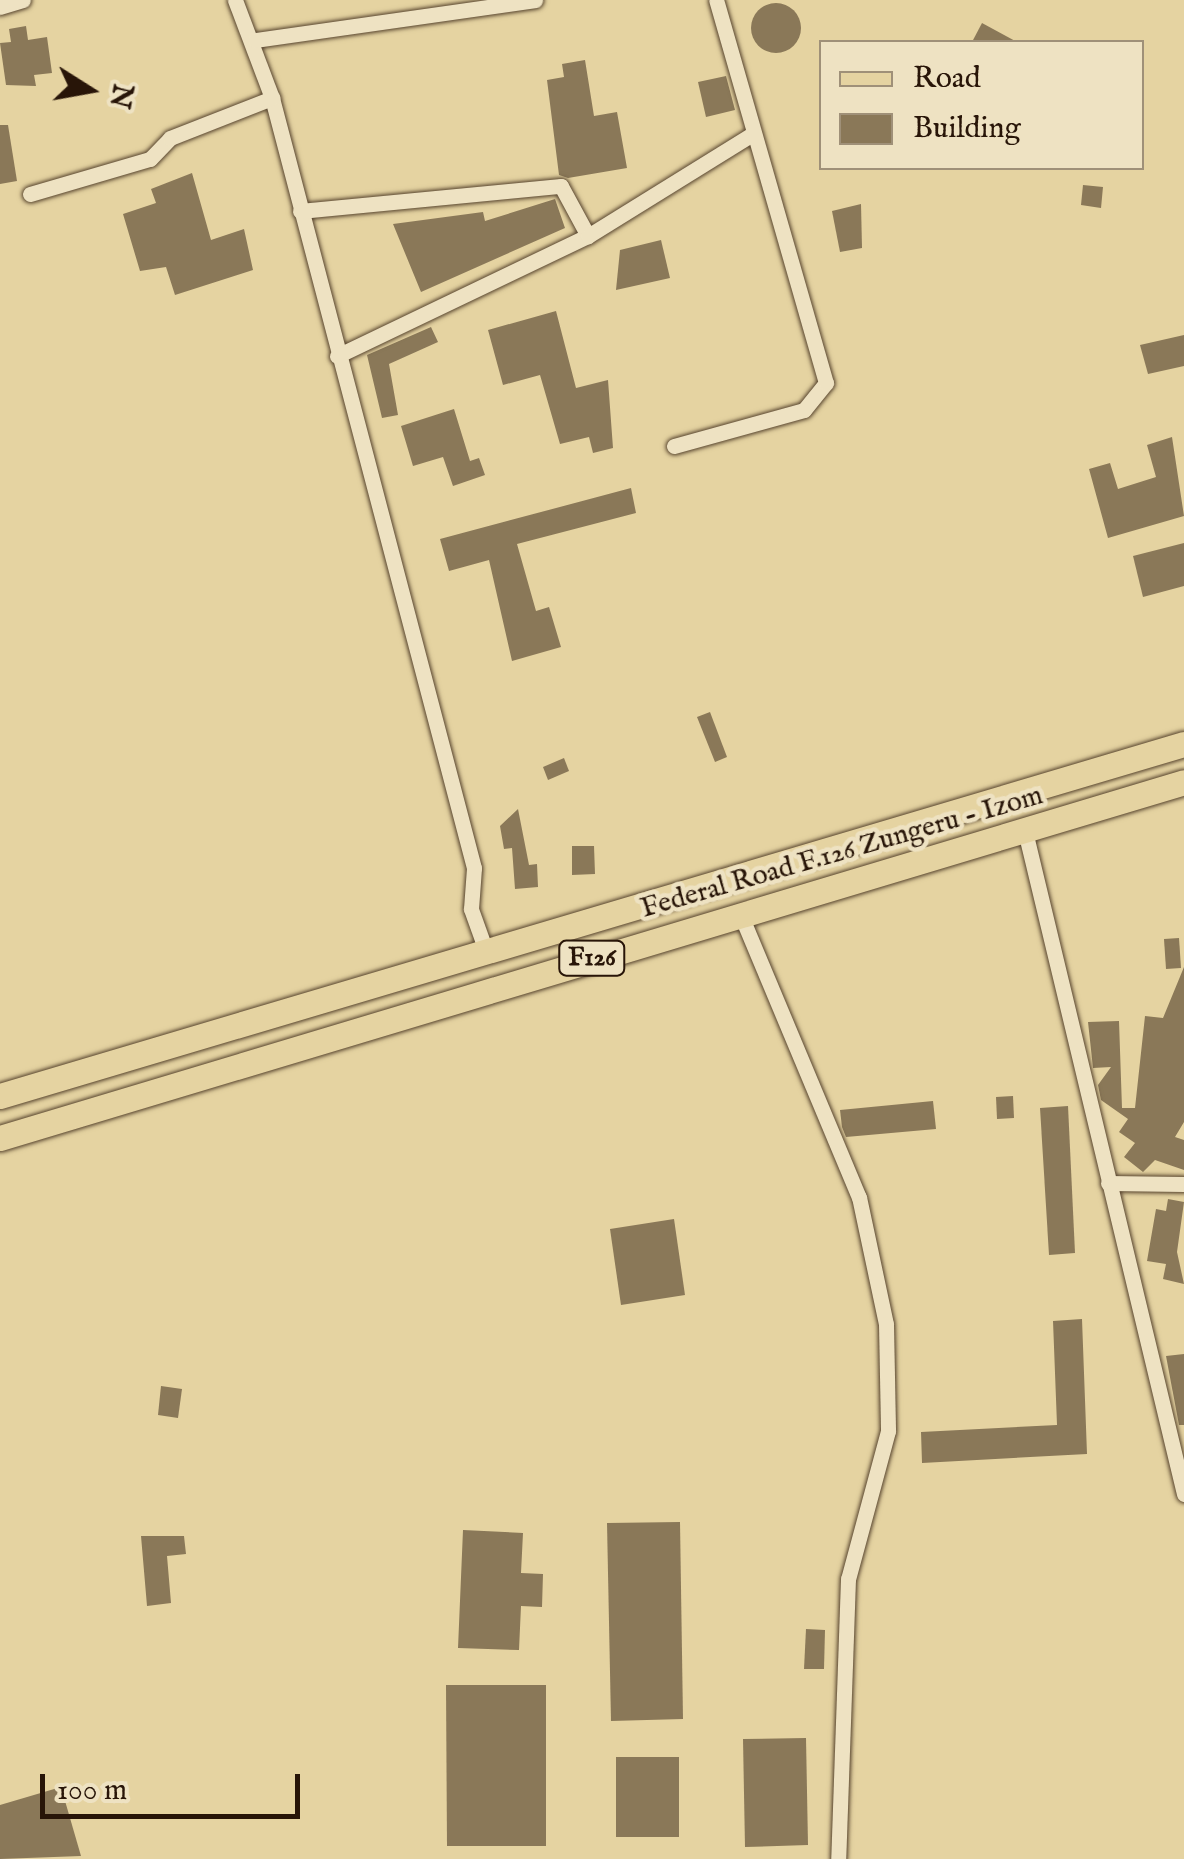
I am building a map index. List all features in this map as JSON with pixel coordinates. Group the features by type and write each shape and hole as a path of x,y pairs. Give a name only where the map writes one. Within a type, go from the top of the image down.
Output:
{"main road":[{"name":"Federal Road F.126 Zungeru - Izom","path":"0,1096 1184,744"},
{"name":"Federal Road F.126 Zungeru - Izom","path":"0,1138 1184,782"},
{"path":"146,1052 160,1091"}],"street":[{"path":"0,7 23,0"},
{"path":"235,0 255,40 272,98 336,356 474,868 471,909 486,951"},
{"path":"255,40 535,0"},
{"path":"674,446 804,410 826,383 750,136 716,0"},
{"path":"30,194 150,159 170,138 272,98"},
{"path":"336,356 588,236 750,136"},
{"path":"300,211 562,186 588,236"},
{"path":"1025,831 1184,1494"},
{"path":"740,913 859,1197 886,1324 888,1431 848,1579 838,1859"},
{"path":"1108,1183 1184,1184"}],"building":[{"path":"776,3 793,11 801,28 793,45 776,53 759,45 751,28 759,11"},
{"path":"982,23 1013,40 973,40"},
{"path":"26,26 28,40 47,37 52,73 34,75 36,86 6,85 0,43 11,42 9,29"},
{"path":"585,60 594,116 617,112 627,168 568,178 559,175 547,80 564,77 562,64"},
{"path":"726,76 735,110 706,117 698,82"},
{"path":"0,125 8,125 17,181 0,184"},
{"path":"192,173 211,240 244,229 253,270 175,295 166,267 140,271 123,214 156,203 151,189"},
{"path":"1083,185 1103,187 1101,208 1081,205"},
{"path":"555,199 565,228 421,292 393,224 483,212 485,221"},
{"path":"861,204 862,248 840,252 832,211"},
{"path":"661,240 670,278 616,290 620,250"},
{"path":"556,311 576,388 608,380 613,448 593,453 589,437 560,444 540,375 503,385 488,330"},
{"path":"431,327 438,342 389,364 398,415 382,418 367,355"},
{"path":"1184,335 1184,366 1148,374 1140,345"},
{"path":"454,409 470,461 479,458 485,475 453,486 443,457 413,466 401,426"},
{"path":"1172,437 1184,516 1108,538 1089,469 1110,463 1118,489 1156,477 1147,445"},
{"path":"631,488 636,513 517,544 536,611 549,607 561,647 512,661 489,560 449,571 440,539"},
{"path":"1184,543 1184,586 1143,597 1133,556"},
{"path":"710,712 727,757 715,762 697,717"},
{"path":"564,758 569,771 548,780 543,767"},
{"path":"518,809 529,865 537,864 538,887 515,889 512,848 504,849 500,826"},
{"path":"572,846 594,846 595,874 572,875"},
{"path":"1179,938 1181,968 1166,969 1164,939"},
{"path":"1184,967 1184,1122 1175,1137 1184,1140 1184,1170 1155,1160 1143,1172 1124,1157 1135,1143 1119,1132 1128,1119 1101,1100 1098,1085 1111,1067 1093,1068 1088,1022 1119,1021 1122,1108 1135,1108 1145,1016 1163,1018"},
{"path":"1013,1096 1014,1118 997,1119 996,1097"},
{"path":"933,1101 936,1129 846,1137 842,1127 840,1110"},
{"path":"1068,1106 1075,1253 1049,1255 1040,1108"},
{"path":"1168,1199 1184,1202 1177,1252 1184,1284 1163,1279 1166,1264 1147,1261 1156,1209 1166,1211"},
{"path":"674,1219 685,1295 621,1305 610,1229"},
{"path":"1082,1319 1087,1454 922,1463 921,1432 1057,1425 1053,1321"},
{"path":"1184,1354 1184,1425 1179,1425 1166,1356"},
{"path":"161,1386 182,1389 178,1418 158,1415"},
{"path":"680,1522 683,1719 611,1721 607,1523"},
{"path":"463,1530 523,1533 521,1573 543,1574 542,1607 521,1606 519,1650 458,1648"},
{"path":"141,1536 184,1536 186,1554 167,1556 171,1603 147,1606"},
{"path":"806,1629 825,1630 824,1669 804,1669"},
{"path":"446,1685 546,1685 546,1846 447,1846"},
{"path":"806,1738 808,1845 745,1847 743,1739"},
{"path":"616,1757 679,1757 679,1837 616,1837"},
{"path":"61,1787 81,1856 0,1859 0,1805"}]}
